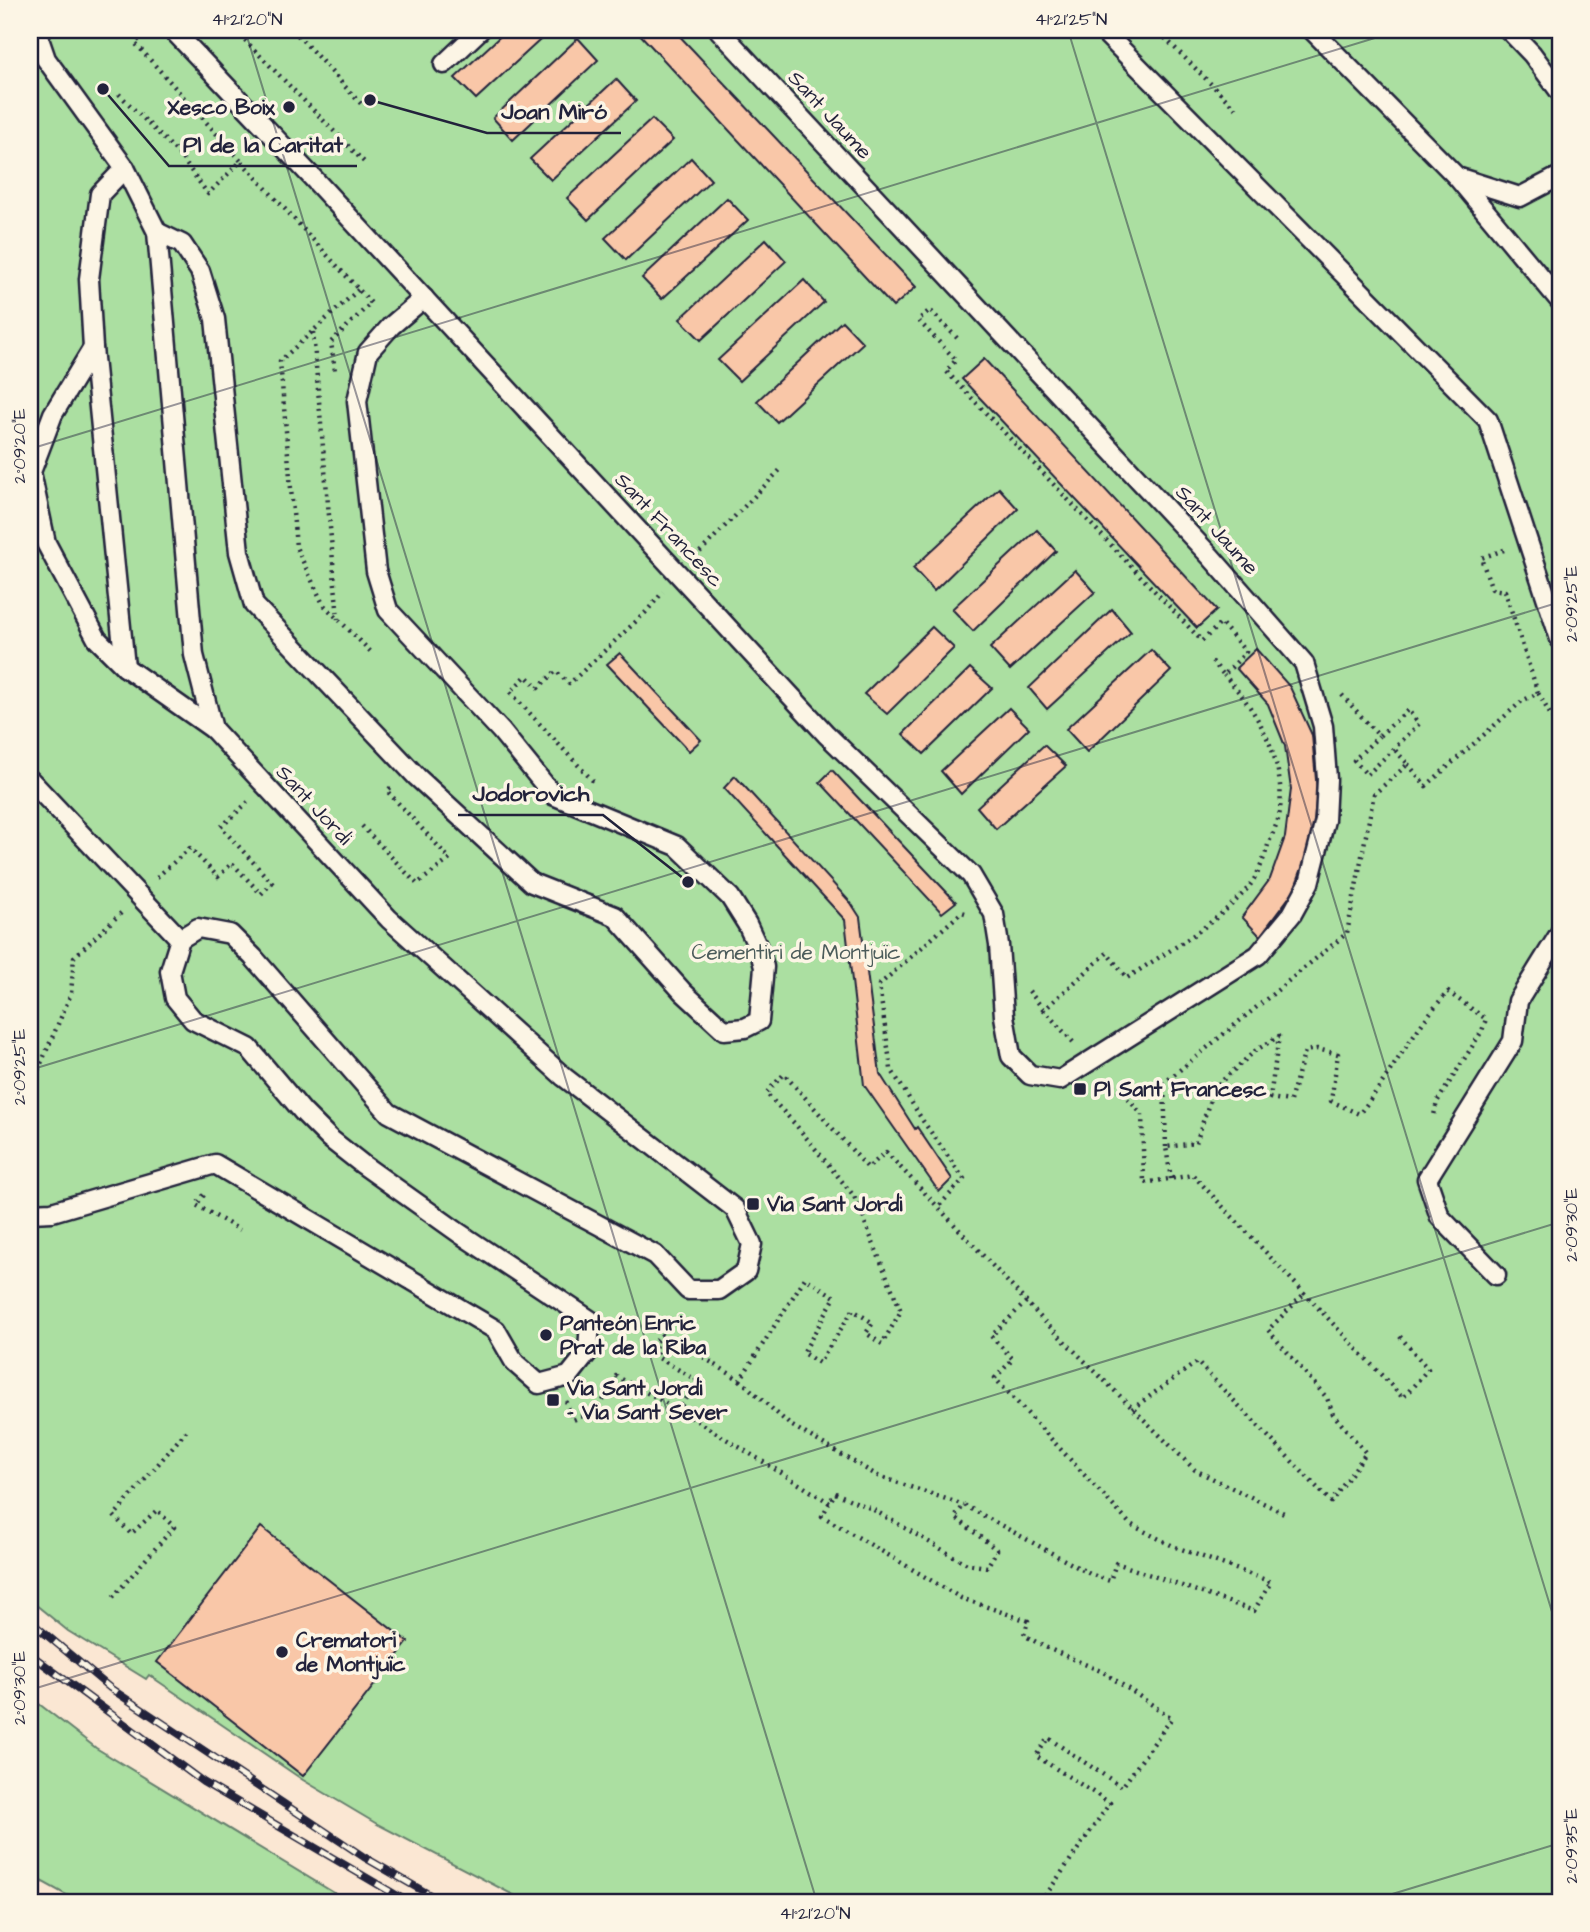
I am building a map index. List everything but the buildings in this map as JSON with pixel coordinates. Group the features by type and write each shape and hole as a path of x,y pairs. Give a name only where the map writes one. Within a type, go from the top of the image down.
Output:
{"lane":[{"path":"36,30 38,59 125,168 157,232 182,244 200,271 215,319 239,552 254,606 408,768 533,883 615,916 683,992 724,1030 746,1028 759,1021 764,967 747,924 730,897 677,846 553,795 501,731 388,610 376,571 357,401 368,352 391,326 424,298"},
{"name":"Sant Francesc","path":"173,30 825,734 971,874 994,914 1004,1016 1011,1056 1030,1075 1060,1080"},
{"path":"444,64 480,30"},
{"name":"Sant Jaume","path":"719,30 1212,557 1304,663 1323,726 1327,779 1325,820 1309,883 1292,914 1258,955 1060,1080"},
{"path":"1102,30 1488,420 1560,639"},
{"path":"1312,30 1457,177 1560,301"},
{"path":"1509,30 1532,54 1560,92"},
{"path":"125,168 100,194 89,279 93,348 125,667"},
{"path":"1457,177 1520,197 1560,176"},
{"name":"Sant Jordi","path":"157,232 194,655 213,729 389,919 564,1077 735,1209 752,1244 746,1272 719,1290 688,1290 654,1255 389,1113 230,934 198,928 180,939"},
{"path":"93,348 53,414 31,471 46,543 97,639 125,667 213,729"},
{"path":"30,780 180,939 170,971 175,998 193,1020 249,1048 303,1112 329,1138 362,1164 459,1233 590,1320 588,1352 569,1376 539,1384 515,1363 496,1330 215,1164 52,1212 30,1213"},
{"path":"1496,1275 1440,1217 1427,1179 1513,1041 1518,1001 1560,933"}],"path":[{"path":"149,30 135,43 371,303 361,312"},
{"path":"235,30 366,164"},
{"path":"293,30 363,106"},
{"path":"1164,38 1239,112"},
{"path":"119,94 178,153 208,194 241,161"},
{"path":"358,290 281,361 296,547 323,604 372,653"},
{"path":"957,338 930,310 918,320 956,360 946,372 1202,641 1220,623 1246,652 1224,675"},
{"path":"313,331 338,620"},
{"path":"703,549 780,471"},
{"path":"1486,554 1480,558 1492,589 1505,591 1538,693 1560,732"},
{"path":"599,788 510,692 526,676 538,688 556,671 569,684 646,612"},
{"path":"1211,660 1252,707 1268,740 1280,777 1280,812 1266,854 1250,886 1220,915 1127,978 1107,953 1044,1010 1142,1114 1144,1183 1194,1175 1403,1398 1428,1369 1397,1333"},
{"path":"1408,764 1426,786 1522,701 1538,693"},
{"path":"1346,700 1379,736"},
{"path":"1408,710 1419,724 1367,775 1354,760 1379,736 1408,710"},
{"path":"362,826 417,884 450,859 397,801"},
{"path":"149,886 190,848 218,877 232,863 261,894 272,883 221,827 238,811"},
{"path":"938,1207 964,1179 891,1069 879,985 944,926"},
{"path":"30,1089 71,994 74,957 105,928"},
{"path":"1171,1179 1166,1147 1196,1143 1214,1088 1255,1051 1279,1036 1270,1098 1290,1101 1305,1051 1317,1049 1338,1054 1331,1101 1359,1114 1382,1086 1426,1015 1448,992 1486,1019 1482,1031 1437,1102"},
{"path":"740,1381 805,1278 835,1297 803,1353 819,1363 853,1310 873,1323 866,1333 882,1344 901,1311 854,1196 766,1093 784,1074 868,1168 886,1152 1026,1301 1195,1470 1288,1515"},
{"path":"210,1214 240,1230"},
{"path":"1132,1409 1197,1362 1331,1502 1366,1453 1332,1414 1327,1398 1268,1330 1304,1294"},
{"path":"679,1410 696,1380 657,1357 655,1342 662,1335 740,1381 789,1424 878,1476 964,1505 1090,1574 1110,1581 1116,1563 1254,1611 1271,1582 1173,1546 1130,1524 995,1377 1013,1359 991,1336 1026,1301"},
{"path":"583,1416 601,1406 616,1376 679,1410 830,1503"},
{"path":"114,1597 174,1527 157,1510 131,1534 114,1516 187,1430"},
{"path":"964,1505 955,1517 997,1550 987,1567 967,1564 872,1509 835,1493 822,1516 961,1598 1028,1621 1024,1634 1045,1647 1103,1672 1172,1718 1122,1787 1048,1738 1036,1756 1110,1802 1041,1902"}],"green space":[{"name":"Cementiri de Montjuïc","path":"30,30 1560,30 1560,1902 527,1902 377,1824 303,1780 149,1675 146,1679 68,1631 30,1600"},
{"path":"30,1697 96,1748 349,1902 79,1902 30,1875"}],"railway":[{"path":"30,1621 110,1688 364,1857 442,1902"},
{"path":"30,1654 203,1782 408,1902"}],"place":[{"name":"Pl de la Caritat","path":"103,89"},
{"name":"Joan Miró","path":"370,100"},
{"name":"Xesco Boix","path":"289,107"},
{"name":"Jodorovich","path":"688,882"},
{"name":"Pl Sant Francesc","path":"1080,1089"},
{"name":"Via Sant Jordi","path":"753,1204"},
{"name":"Panteón Enric Prat de la Riba","path":"546,1335"},
{"name":"Via Sant Jordi - Via Sant Sever","path":"553,1400"},
{"name":"Crematori de Montjuïc","path":"282,1652"}]}
